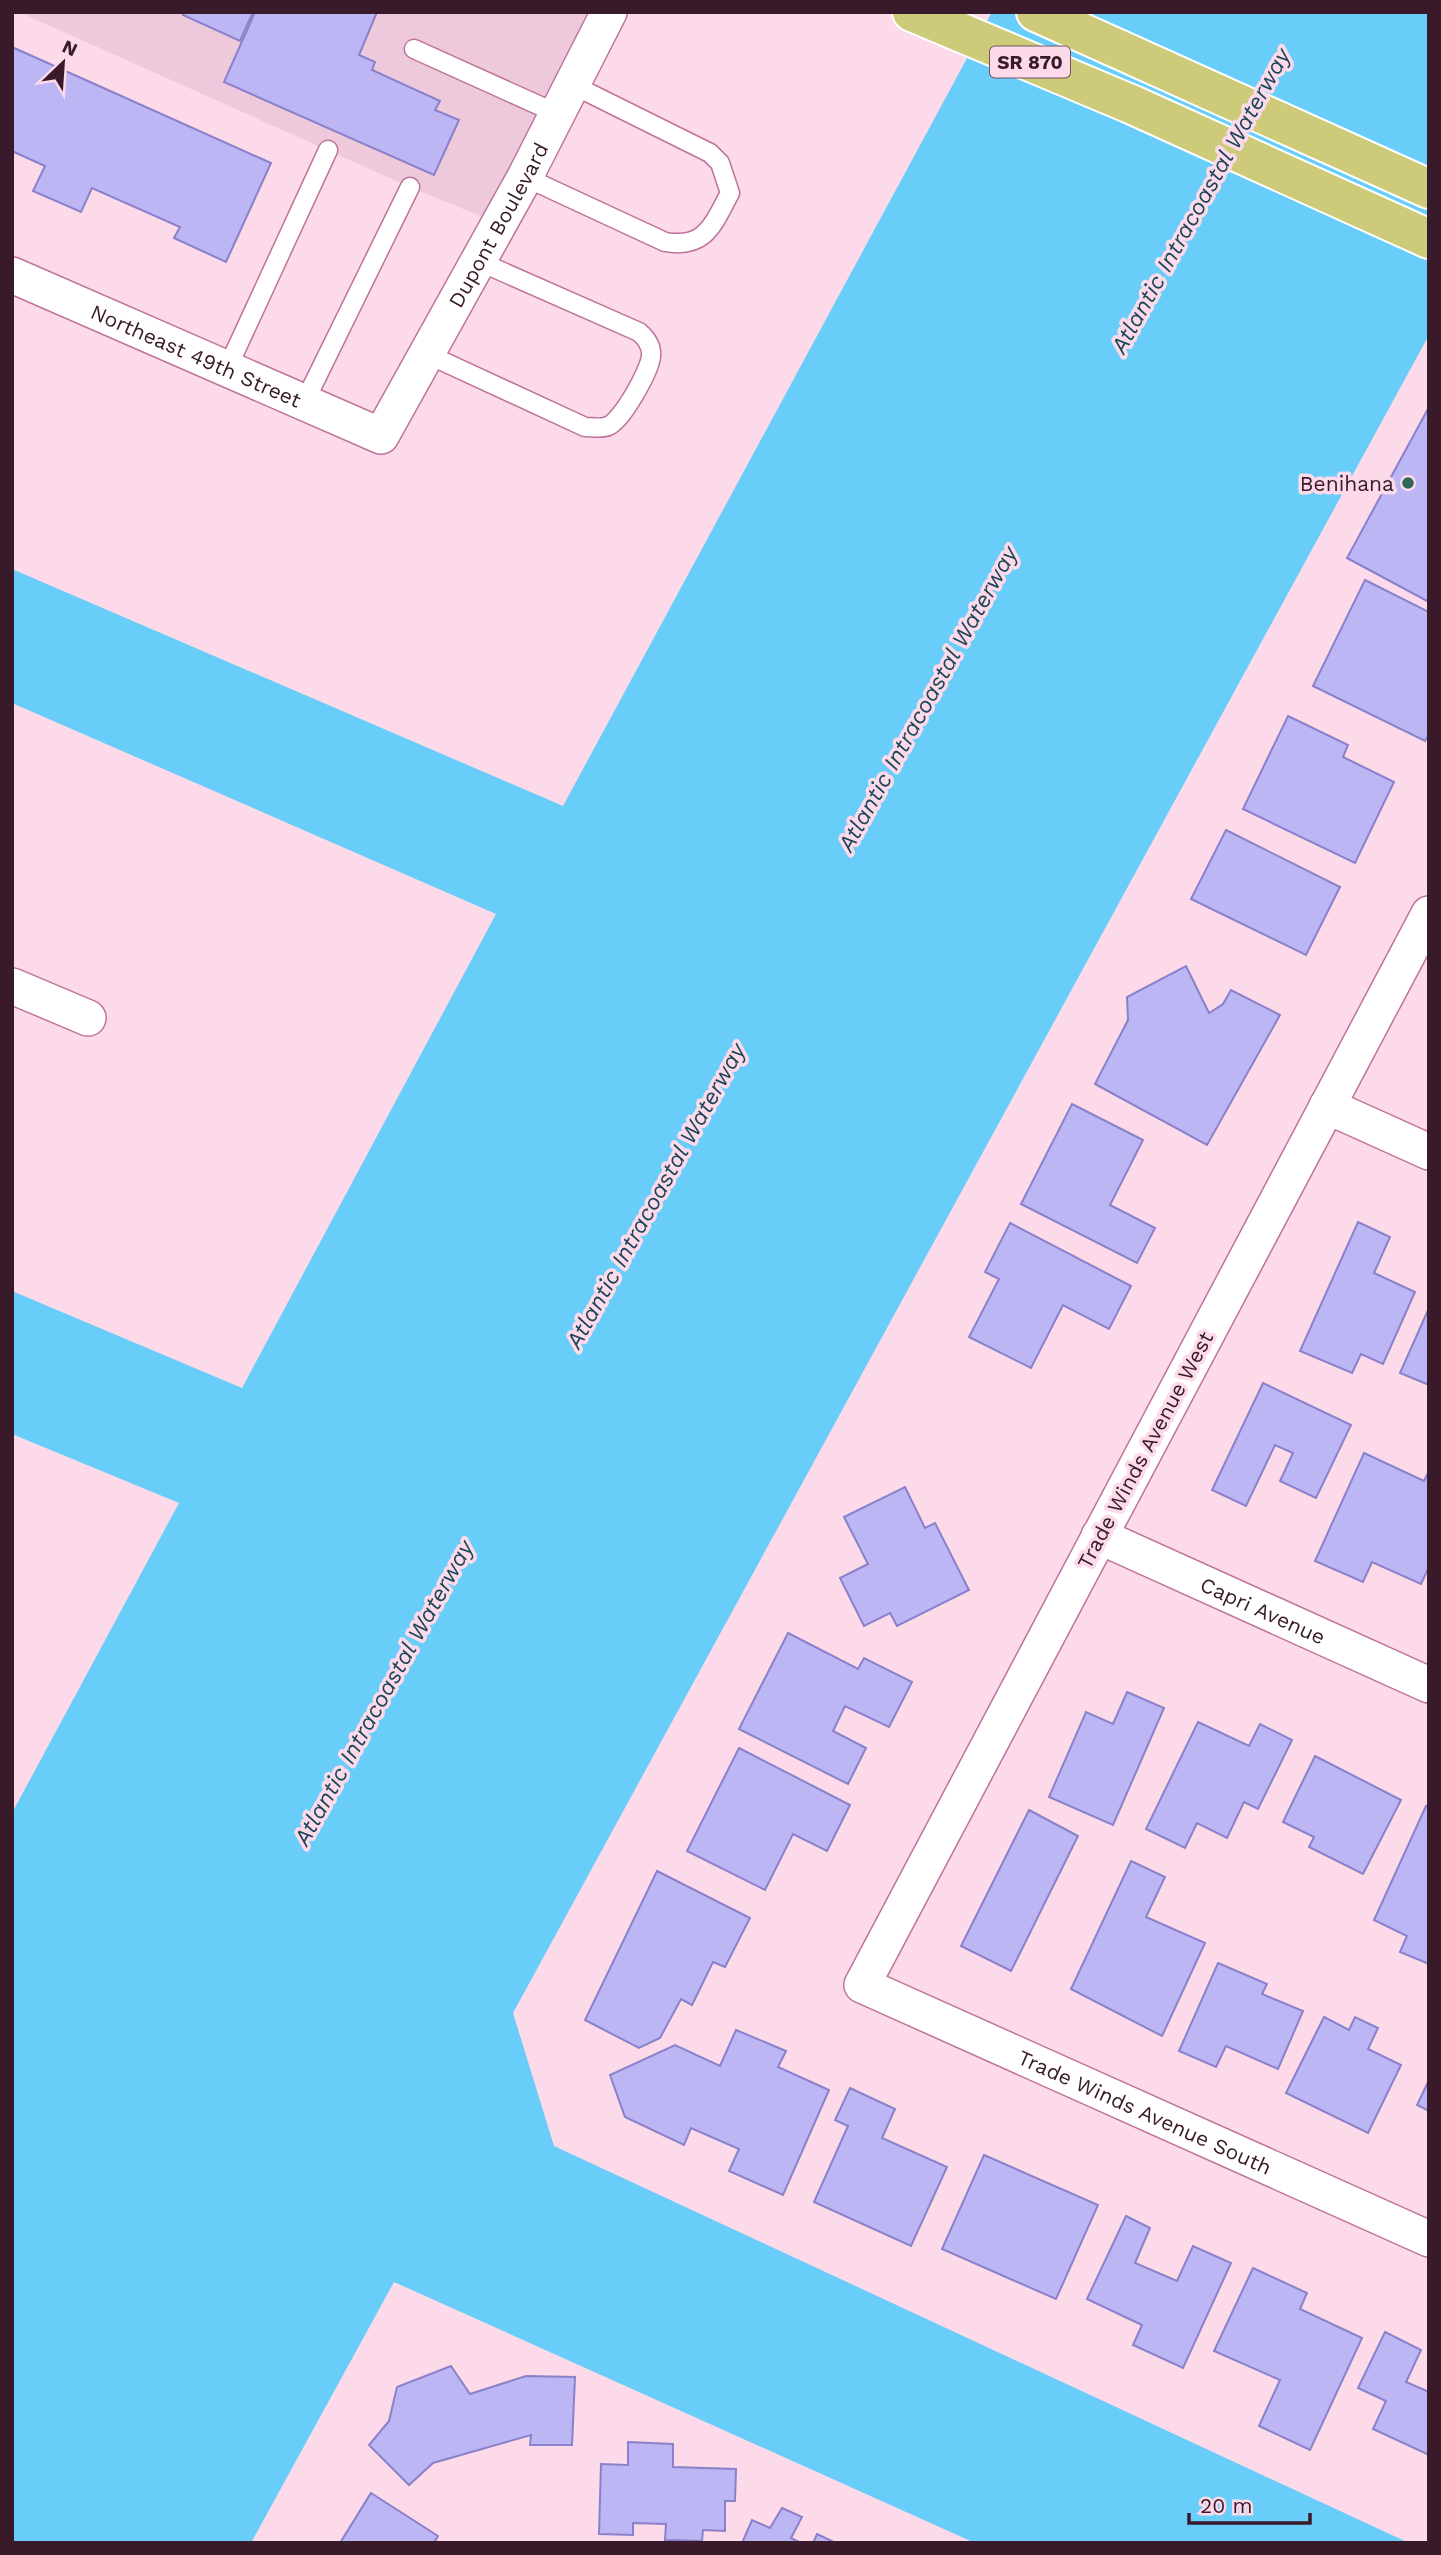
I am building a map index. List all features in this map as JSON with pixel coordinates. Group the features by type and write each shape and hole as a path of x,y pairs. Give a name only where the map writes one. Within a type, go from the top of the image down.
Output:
{"main road":[{"name":"SR 870","path":"1036,12 1429,189"},
{"name":"SR 870","path":"920,15 1133,105 1429,239"}],"street":[{"name":"Dupont Boulevard","path":"381,436 525,177 565,99 603,14"},
{"name":"Northeast 49th Street","path":"12,275 381,436"},
{"name":"Trade Winds Avenue West","path":"862,1985 1429,915"},
{"path":"12,986 88,1018"},
{"path":"1327,1106 1429,1152"},
{"name":"Capri Avenue","path":"1099,1536 1429,1685"},
{"name":"Trade Winds Avenue South","path":"862,1985 1429,2239"}],"lane":[{"path":"414,49 565,99 710,153 720,163 730,193 712,227 695,242 683,245 665,242 525,177"},
{"path":"227,369 328,150"},
{"path":"304,403 410,187"},
{"path":"427,354 585,427 607,426 620,416 631,400 651,357 648,340 639,332 478,261"}],"shaded area":[{"path":"19,12 613,12 500,224 410,187"}],"water":[{"name":"Atlantic Intracoastal Waterway","path":"992,12 1429,12 1429,335 513,2013 554,2146 1409,2543 975,2543 394,2282 251,2543 12,2543 12,1813 179,1503 12,1434 12,1291 242,1388 496,914 12,703 12,569 563,806"}],"building":[{"path":"184,12 253,12 240,41 183,15"},
{"path":"255,12 377,12 359,55 375,62 372,70 440,101 435,110 459,120 434,175 224,82"},
{"path":"12,47 271,163 226,262 174,238 180,227 92,188 81,212 33,191 45,166 12,151"},
{"name":"Benihana","path":"1429,407 1429,602 1347,558"},
{"path":"1365,580 1429,612 1429,734 1425,741 1313,686"},
{"path":"1288,716 1348,745 1343,757 1394,782 1355,863 1243,809"},
{"path":"1226,830 1340,887 1306,955 1191,899"},
{"path":"1186,966 1209,1013 1223,1004 1231,990 1280,1015 1207,1145 1095,1084 1128,1020 1127,997"},
{"path":"1072,1104 1143,1140 1110,1205 1155,1228 1137,1263 1021,1204"},
{"path":"1358,1222 1390,1237 1374,1273 1415,1292 1383,1364 1361,1354 1352,1373 1300,1351"},
{"path":"1010,1223 1131,1286 1109,1329 1063,1305 1031,1368 969,1337 999,1279 985,1272"},
{"path":"1429,1308 1429,1385 1400,1373"},
{"path":"1263,1383 1351,1425 1316,1498 1280,1481 1293,1453 1275,1445 1246,1506 1212,1490"},
{"path":"1364,1453 1424,1481 1429,1471 1429,1567 1421,1584 1372,1562 1363,1582 1315,1561"},
{"path":"905,1487 925,1528 935,1523 969,1590 897,1626 890,1613 864,1626 840,1578 868,1564 844,1517"},
{"path":"788,1633 858,1669 864,1658 912,1682 889,1727 845,1706 833,1731 866,1748 848,1784 739,1729"},
{"path":"1127,1692 1164,1708 1113,1825 1049,1797 1086,1712 1113,1724"},
{"path":"1198,1722 1249,1746 1260,1724 1292,1740 1258,1809 1244,1802 1227,1838 1197,1823 1185,1848 1146,1829"},
{"path":"739,1748 850,1805 827,1851 793,1834 765,1890 687,1851"},
{"path":"1315,1756 1401,1800 1363,1874 1309,1847 1314,1837 1283,1822"},
{"path":"1426,1806 1429,1807 1429,1964 1400,1952 1407,1936 1374,1920"},
{"path":"1029,1810 1078,1836 1011,1971 961,1946"},
{"path":"1131,1861 1165,1877 1146,1917 1205,1943 1162,2036 1071,1989"},
{"path":"657,1871 750,1918 725,1967 713,1962 692,2005 681,1999 660,2038 639,2048 585,2020"},
{"path":"1218,1963 1267,1984 1262,1994 1303,2011 1278,2069 1226,2046 1216,2067 1179,2051"},
{"path":"1324,2017 1349,2030 1355,2017 1378,2028 1368,2049 1401,2065 1368,2133 1286,2093"},
{"path":"736,2030 786,2051 778,2067 829,2090 783,2195 729,2171 739,2149 691,2128 684,2145 625,2117 610,2075 675,2045 720,2066"},
{"path":"1429,2080 1429,2111 1417,2105"},
{"path":"850,2088 895,2109 882,2138 947,2167 911,2246 814,2202 848,2126 835,2120"},
{"path":"984,2155 1098,2205 1056,2299 942,2249"},
{"path":"1126,2216 1150,2228 1135,2263 1177,2281 1193,2246 1231,2263 1183,2368 1133,2345 1142,2325 1087,2299"},
{"path":"1253,2268 1307,2293 1300,2309 1362,2338 1310,2450 1259,2426 1280,2380 1214,2351"},
{"path":"1385,2332 1421,2350 1406,2382 1429,2392 1429,2455 1373,2429 1386,2401 1358,2388"},
{"path":"451,2366 470,2394 526,2376 575,2377 572,2445 530,2445 531,2435 433,2463 409,2485 369,2445 389,2421 397,2387"},
{"path":"628,2442 673,2444 673,2467 736,2469 735,2501 725,2501 725,2531 703,2530 702,2541 665,2540 666,2524 633,2523 633,2535 599,2534 601,2464 628,2465"},
{"path":"371,2493 438,2536 434,2543 340,2543"},
{"path":"782,2508 802,2517 791,2538 801,2543 742,2543 752,2520 770,2528"},
{"path":"817,2534 836,2543 813,2543"}],"place":[{"name":"Benihana","path":"1408,483"}]}
